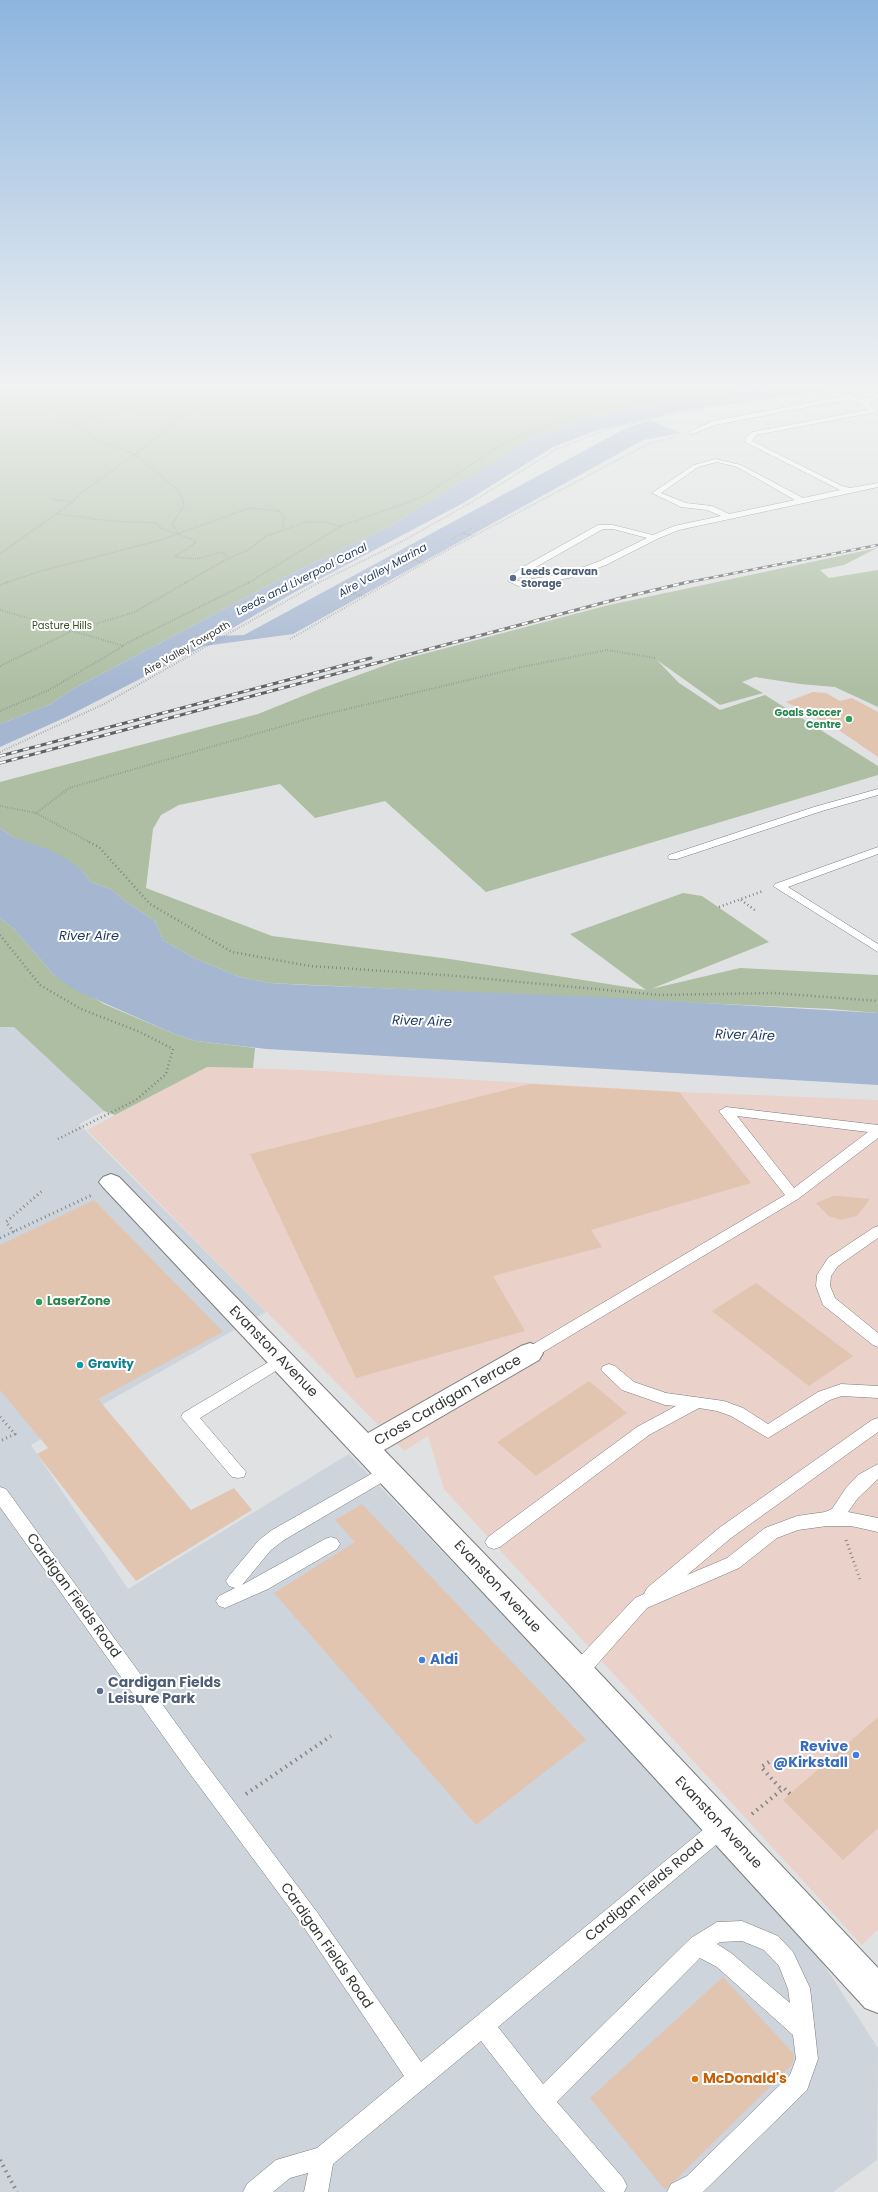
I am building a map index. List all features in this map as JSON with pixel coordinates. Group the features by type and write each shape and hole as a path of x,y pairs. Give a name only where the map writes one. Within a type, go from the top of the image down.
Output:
{"street":[{"name":"Evanston Avenue","path":"111,1182 578,1672 725,1830 875,1985"},
{"name":"Cross Cardigan Terrace","path":"365,1448 530,1353"}],"lane":[{"path":"666,486 656,493 684,505 709,508 729,517"},
{"path":"776,486 803,501"},
{"path":"837,486 850,490"},
{"path":"654,537 613,527 601,527 526,569 513,578 512,581 518,584 566,576 602,563 654,537 677,528 871,486"},
{"path":"673,856 818,809 878,792"},
{"path":"779,886 878,850"},
{"path":"779,886 878,949"},
{"path":"793,1196 726,1111 878,1130"},
{"path":"530,1353 793,1196 878,1130"},
{"path":"878,1231 833,1262 824,1275 823,1286 828,1301 878,1341"},
{"path":"238,1472 189,1417 282,1360"},
{"path":"609,1370 628,1386 665,1399 718,1405 737,1412 768,1432 824,1396 841,1390 878,1392"},
{"path":"494,1542 644,1431 697,1402"},
{"path":"578,1672 641,1604 725,1533 878,1424"},
{"path":"827,1519 838,1514 856,1488 878,1470"},
{"path":"235,1581 265,1545 278,1535 387,1471"},
{"name":"Cardigan Fields Road","path":"0,1494 226,1808 310,1919 420,2079 482,2025 725,1830"},
{"path":"641,1604 733,1563 771,1533 797,1523 827,1519 851,1519 878,1525"},
{"path":"225,1601 262,1584 331,1544"},
{"path":"542,2102 698,1945 717,1932 742,1931 771,1943 786,1959 799,1988 807,2059 799,2082 695,2184 679,2192"},
{"path":"698,1945 724,1960 805,2031"},
{"path":"482,2025 542,2102 615,2186"},
{"path":"255,2192 284,2168 323,2158 420,2079"},
{"path":"316,2192 323,2158"}],"path":[{"path":"0,554 73,502 80,494 91,486"},
{"path":"173,486 180,492 184,505 172,524 179,534"},
{"path":"0,711 49,690 124,646 239,589 341,526 422,497 438,486"},
{"name":"Aire Valley Towpath","path":"0,752 104,704 208,647 227,634 319,584 403,541 497,486"},
{"path":"290,638 474,536 568,486"},
{"path":"51,499 73,502"},
{"path":"0,585 40,571 179,534 249,508 280,511 284,517 283,529"},
{"path":"56,514 111,521 156,523 162,529 195,540 196,542 175,557 180,560 196,560 222,552 229,558"},
{"path":"0,666 72,631 135,612 229,558 248,550 266,536 283,529 307,522 325,522 341,526"},
{"path":"452,539 472,528"},
{"path":"463,533 474,536"},
{"path":"403,566 424,555"},
{"path":"414,560 425,563"},
{"path":"342,599 364,588"},
{"path":"353,594 365,596"},
{"path":"0,610 124,646"},
{"path":"36,813 69,788 314,717 522,667 608,650 655,658"},
{"path":"0,806 36,813 99,847 150,904 232,952 310,966 444,975 595,990 660,995 774,993 878,1002"},
{"path":"719,907 779,886"},
{"path":"740,900 756,911"},
{"path":"0,935 40,985 81,1009 140,1032 173,1049 166,1074 136,1100 58,1139"},
{"path":"14,1232 6,1222 42,1191"},
{"path":"0,1238 84,1198"},
{"path":"0,1417 15,1434 0,1442"},
{"path":"844,1533 862,1582"},
{"path":"226,1808 331,1736"},
{"path":"769,1762 761,1767 782,1790"},
{"path":"725,1830 784,1788 790,1794"},
{"path":"0,2160 17,2192"}],"shaded area":[{"path":"0,1027 14,1027 104,1111 79,1124 266,1312 31,1445 128,1589 349,1454 796,1922 878,2048 877,2160 833,2192 0,2192"},
{"path":"207,1067 304,1070 679,1092 878,1100 878,1929 862,1945 444,1489 428,1436 404,1451 87,1130"}],"green space":[{"name":"Pasture Hills","path":"0,486 454,486 392,525 283,578 71,690 51,704 0,724"},
{"path":"877,548 844,565 820,570 829,578 878,570 878,707 835,687 800,684 755,677 742,682 763,693 720,705 657,660 679,683 720,710 765,695 878,766 878,775 486,892 385,801 315,818 280,784 179,805 161,815 153,829 146,888 272,936 450,959 646,990 570,934 683,893 702,896 769,942 651,989 740,968 878,975 878,1013 831,1009 269,983 240,977 194,958 163,940 155,921 126,902 111,889 91,882 82,870 13,837 0,828 0,782 258,714 320,689 397,661 609,605"},
{"path":"0,918 14,929 54,975 104,1004 172,1033 196,1041 255,1048 253,1068 207,1067 115,1115 104,1111 14,1027 0,1027"}],"water":[{"path":"454,486 490,486 465,502 293,593 219,636 244,635 519,486 559,486 293,634 204,646 64,718 0,747 0,724 51,704 71,690 283,578 392,525"},
{"name":"River Aire","path":"0,828 13,837 50,850 65,858 82,870 91,882 111,889 126,902 155,921 163,940 194,958 240,977 269,983 598,997 878,1013 878,1085 267,1049 196,1041 172,1033 75,990 54,975 14,929 0,918"}],"building":[{"name":"Goals Soccer Centre","path":"813,692 826,693 840,701 852,698 878,712 878,757 840,731 786,702"},
{"path":"530,1084 679,1092 751,1183 591,1230 602,1247 493,1276 525,1331 356,1378 250,1154"},
{"path":"833,1196 870,1199 857,1216 841,1220 829,1216 816,1203"},
{"path":"94,1200 223,1332 98,1399 191,1510 234,1488 252,1510 136,1581 37,1454 48,1448 0,1390 0,1245"},
{"path":"756,1283 853,1356 809,1386 712,1311"},
{"path":"589,1381 627,1413 536,1476 497,1442"},
{"name":"Aldi","path":"362,1504 586,1740 476,1825 274,1593 355,1542 335,1520"},
{"name":"Revive @Kirkstall","path":"878,1717 878,1828 843,1860 783,1800"},
{"name":"McDonald's","path":"723,1977 794,2054 794,2059 792,2065 665,2190 590,2098"}],"railway":[{"path":"684,583 878,545"},
{"path":"0,763 621,598 688,582"},
{"path":"0,756 371,658"}],"place":[{"name":"Leeds Caravan Storage","path":"513,578"},
{"name":"Goals Soccer Centre","path":"849,719"},
{"name":"LaserZone","path":"39,1302"},
{"name":"Gravity","path":"80,1365"},
{"name":"Aldi","path":"422,1660"},
{"name":"Cardigan Fields Leisure Park","path":"100,1691"},
{"name":"Revive @Kirkstall","path":"856,1755"},
{"name":"McDonald's","path":"695,2079"}],"water label":[{"name":"Aire Valley Marina","path":"383,571"},
{"name":"Leeds and Liverpool Canal","path":"302,580"}]}
